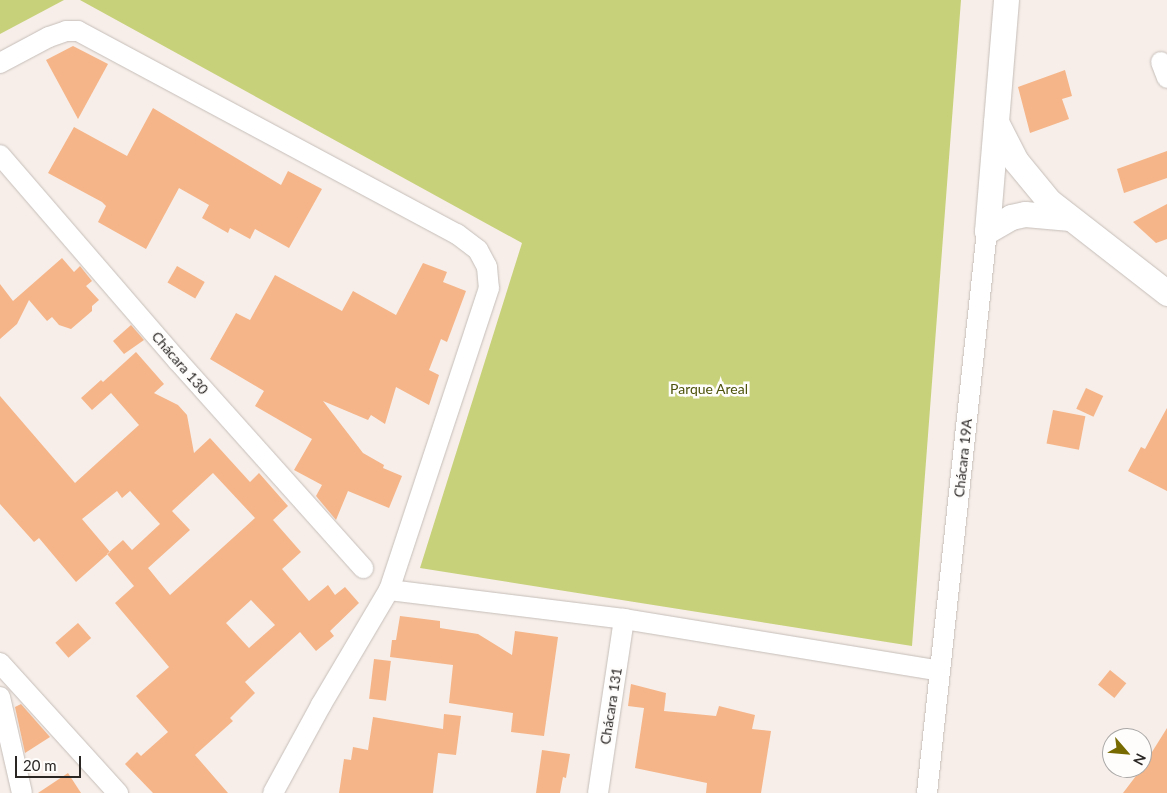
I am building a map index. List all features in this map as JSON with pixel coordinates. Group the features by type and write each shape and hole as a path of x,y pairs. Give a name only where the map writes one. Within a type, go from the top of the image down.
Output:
{"street":[{"name":"Chácara 19A","path":"927,793 987,231 1006,0"},
{"path":"0,63 48,37 66,31 78,31 456,234 478,250 487,267 489,288 389,590 320,705 273,793"},
{"path":"996,122 1022,168 1049,201 1167,293"},
{"name":"Chácara 130","path":"0,155 178,361 363,568"},
{"path":"987,231 1011,218 1025,214 1070,218"},
{"path":"389,590 624,619 940,671"},
{"name":"Chácara 131","path":"598,793 624,619"},
{"path":"0,664 118,793"},
{"path":"0,697 22,793"}],"green space":[{"path":"0,0 64,0 0,34"},
{"name":"Parque Areal","path":"80,0 961,0 912,646 420,568 522,243"}],"building":[{"path":"73,46 108,64 78,119 46,60"},
{"path":"1065,70 1072,96 1062,99 1069,119 1030,133 1018,87"},
{"path":"153,108 281,185 288,171 322,189 289,248 255,229 250,239 230,228 228,233 202,218 209,205 179,188 146,249 98,222 106,206 102,202 48,173 74,127 127,156"},
{"path":"1167,151 1167,178 1124,193 1117,169"},
{"path":"1167,204 1167,239 1156,243 1133,222"},
{"path":"62,258 74,272 80,266 92,281 86,286 99,300 92,306 92,311 71,329 59,325 52,317 47,321 29,300 17,324 0,339 0,284 13,301"},
{"path":"423,263 447,272 443,282 466,291 447,342 441,339 429,370 439,375 429,405 396,387 385,424 371,415 368,420 323,401 363,453 384,465 383,468 402,476 389,508 348,491 336,520 316,496 322,485 294,470 312,439 255,406 264,391 210,359 236,313 250,320 275,275 342,311 353,291 396,315"},
{"path":"177,266 205,282 195,298 168,282"},
{"path":"131,325 144,340 124,354 113,341"},
{"path":"136,352 164,384 154,393 178,405 187,415 194,453 210,438 250,482 259,473 288,506 273,520 301,552 282,569 309,601 328,585 335,595 345,587 359,603 330,631 334,636 316,651 300,632 245,682 255,693 230,718 233,721 195,755 228,793 153,793 125,764 137,752 141,756 168,732 136,696 169,667 115,603 134,586 107,554 76,582 39,538 34,542 0,504 0,396 75,483 139,425 111,393 92,410 81,398 101,380 103,382","holes":["213,473 255,518 170,595 148,568 190,530 172,511","117,491 122,498 130,491 160,524 132,550 123,540 110,552 82,519","251,600 275,625 249,648 226,623"]},
{"path":"1086,388 1103,396 1093,417 1076,409"},
{"path":"1167,408 1167,491 1128,471 1141,447 1145,449"},
{"path":"1053,410 1085,416 1079,450 1047,443"},
{"path":"400,616 440,621 440,628 478,634 512,655 515,631 558,637 544,736 511,732 513,713 449,703 453,665 390,657 392,640 396,640"},
{"path":"78,623 91,638 68,658 55,643"},
{"path":"374,659 391,661 386,701 369,699"},
{"path":"1110,670 1126,683 1114,698 1098,685"},
{"path":"631,684 666,693 664,711 716,716 719,706 755,715 752,729 771,731 761,793 706,793 707,783 635,768 644,708 628,706"},
{"path":"21,704 50,737 25,753 15,707"},
{"path":"444,714 461,716 456,755 438,753 433,793 339,793 344,759 351,760 353,747 368,750 373,717 443,729"},
{"path":"1167,728 1167,793 1123,793 1134,778 1152,778 1152,752"},
{"path":"542,750 570,754 566,778 563,777 560,793 536,793"},
{"path":"68,773 81,793 38,793"}]}
